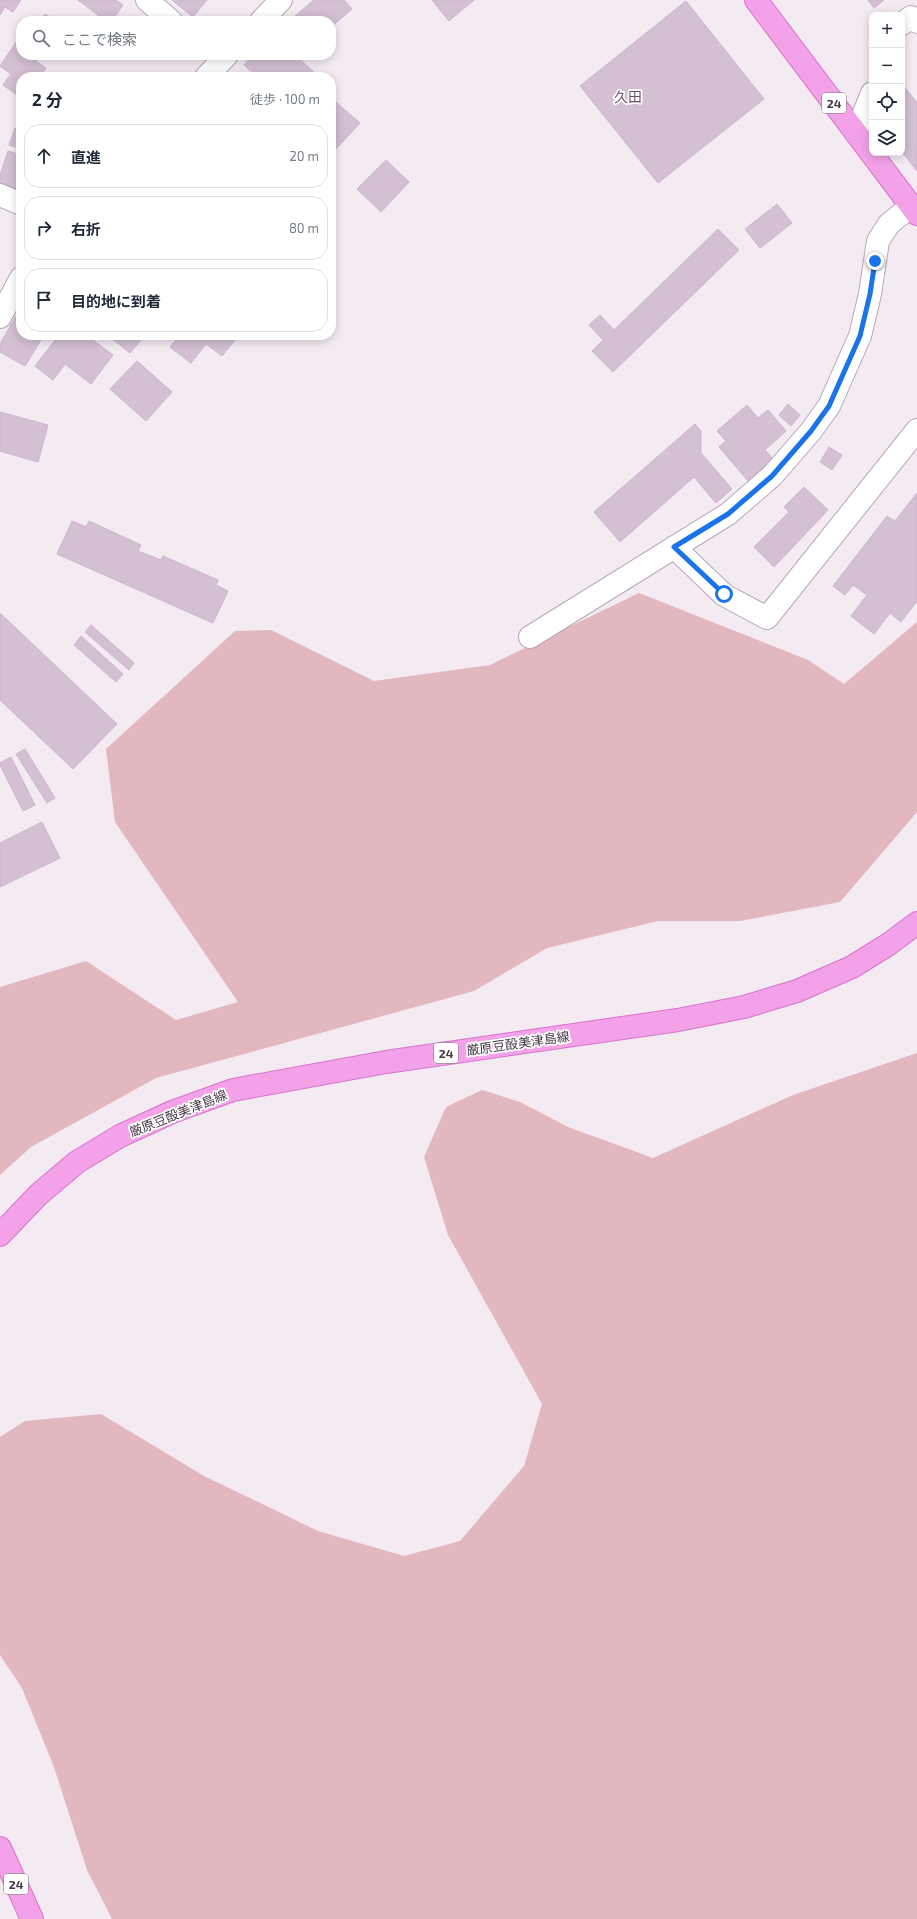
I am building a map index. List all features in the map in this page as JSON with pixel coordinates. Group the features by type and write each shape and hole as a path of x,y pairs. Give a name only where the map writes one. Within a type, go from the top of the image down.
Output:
{"main road":[{"name":"24","path":"756,0 914,210"},
{"name":"厳原豆酘美津島線","path":"0,1235 38,1195 77,1162 120,1136 172,1112 233,1090 386,1062 678,1020 744,1007 797,991 852,967 889,944 917,923"},
{"name":"24","path":"0,1848 32,1919"}],"street":[{"path":"147,0 165,16"},
{"path":"266,16 281,0"},
{"path":"905,22 911,17 917,22"},
{"path":"856,133 869,100"},
{"path":"0,195 16,202"},
{"path":"530,637 728,514 772,476 811,431 829,406 860,336 870,294 878,241 889,224 914,210"},
{"path":"0,317 16,287"},
{"path":"674,547 724,594 767,618 917,430"}],"shaded area":[{"path":"639,593 808,660 844,684 917,622 917,812 840,902 740,921 658,921 547,948 474,991 156,1078 31,1147 0,1175 0,987 86,961 176,1020 238,1002 115,822 106,749 235,631 271,630 374,681 490,665"},
{"path":"917,1053 917,1919 112,1919 87,1870 54,1767 22,1688 0,1655 0,1437 25,1421 101,1414 204,1476 318,1531 404,1556 460,1541 524,1466 542,1404 448,1235 424,1157 446,1107 482,1090 520,1102 568,1127 653,1158 793,1095"}],"building":[{"path":"0,0 21,0 13,12 5,7 0,15"},
{"path":"78,0 116,0 123,5 115,16 99,16"},
{"path":"172,0 207,0 194,16 192,16"},
{"path":"314,0 344,0 352,9 336,23 336,16 295,16"},
{"path":"432,0 474,0 449,21"},
{"path":"868,0 884,0 874,8"},
{"path":"686,1 764,99 658,183 580,86"},
{"path":"16,42 16,60 37,60 46,68 43,72 16,72 16,94 3,85 11,74 0,66"},
{"path":"248,60 301,60 314,72 252,72 244,65"},
{"path":"905,88 917,103 917,171 905,156"},
{"path":"336,102 360,123 336,149"},
{"path":"15,128 16,128 16,147 9,145"},
{"path":"8,151 16,153 16,191 0,186 0,175"},
{"path":"386,160 409,182 381,212 357,189"},
{"path":"777,204 792,223 760,248 745,229"},
{"path":"718,229 739,250 613,372 592,351 603,340 589,325 600,315 614,330"},
{"path":"16,316 16,340 41,340 25,366 0,352 0,344"},
{"path":"55,340 93,340 113,355 91,384 65,364 53,380 35,366"},
{"path":"113,340 141,340 130,353"},
{"path":"176,340 235,340 222,356 206,344 191,363 170,347"},
{"path":"137,361 172,392 146,421 110,389"},
{"path":"788,404 800,415 791,426 779,415"},
{"path":"747,405 758,418 768,410 786,431 765,450 774,460 748,481 719,447 726,441 717,431"},
{"path":"0,412 48,425 38,462 0,451"},
{"path":"695,424 701,431 701,453 732,489 716,503 694,477 620,542 594,512"},
{"path":"829,447 842,455 832,470 820,462"},
{"path":"804,487 828,510 774,567 754,547 789,512 784,507"},
{"path":"917,493 917,601 901,622 890,613 874,634 851,616 867,595 853,585 845,595 833,586 887,516 895,521"},
{"path":"72,521 86,527 89,521 141,545 138,551 161,560 163,556 218,580 216,585 228,591 213,623 57,554"},
{"path":"0,613 117,724 73,769 0,700"},
{"path":"91,625 134,663 129,670 85,632"},
{"path":"81,636 123,674 116,682 74,645"},
{"path":"25,749 55,798 47,803 16,754"},
{"path":"11,757 35,805 23,811 0,765 0,763"},
{"path":"42,822 60,858 0,887 0,843"}],"district":[{"name":"久田","path":"628,96"}],"route":[{"path":"724,594 674,547 728,514 772,476 811,431 829,406 860,336 870,294 875,261"}]}
